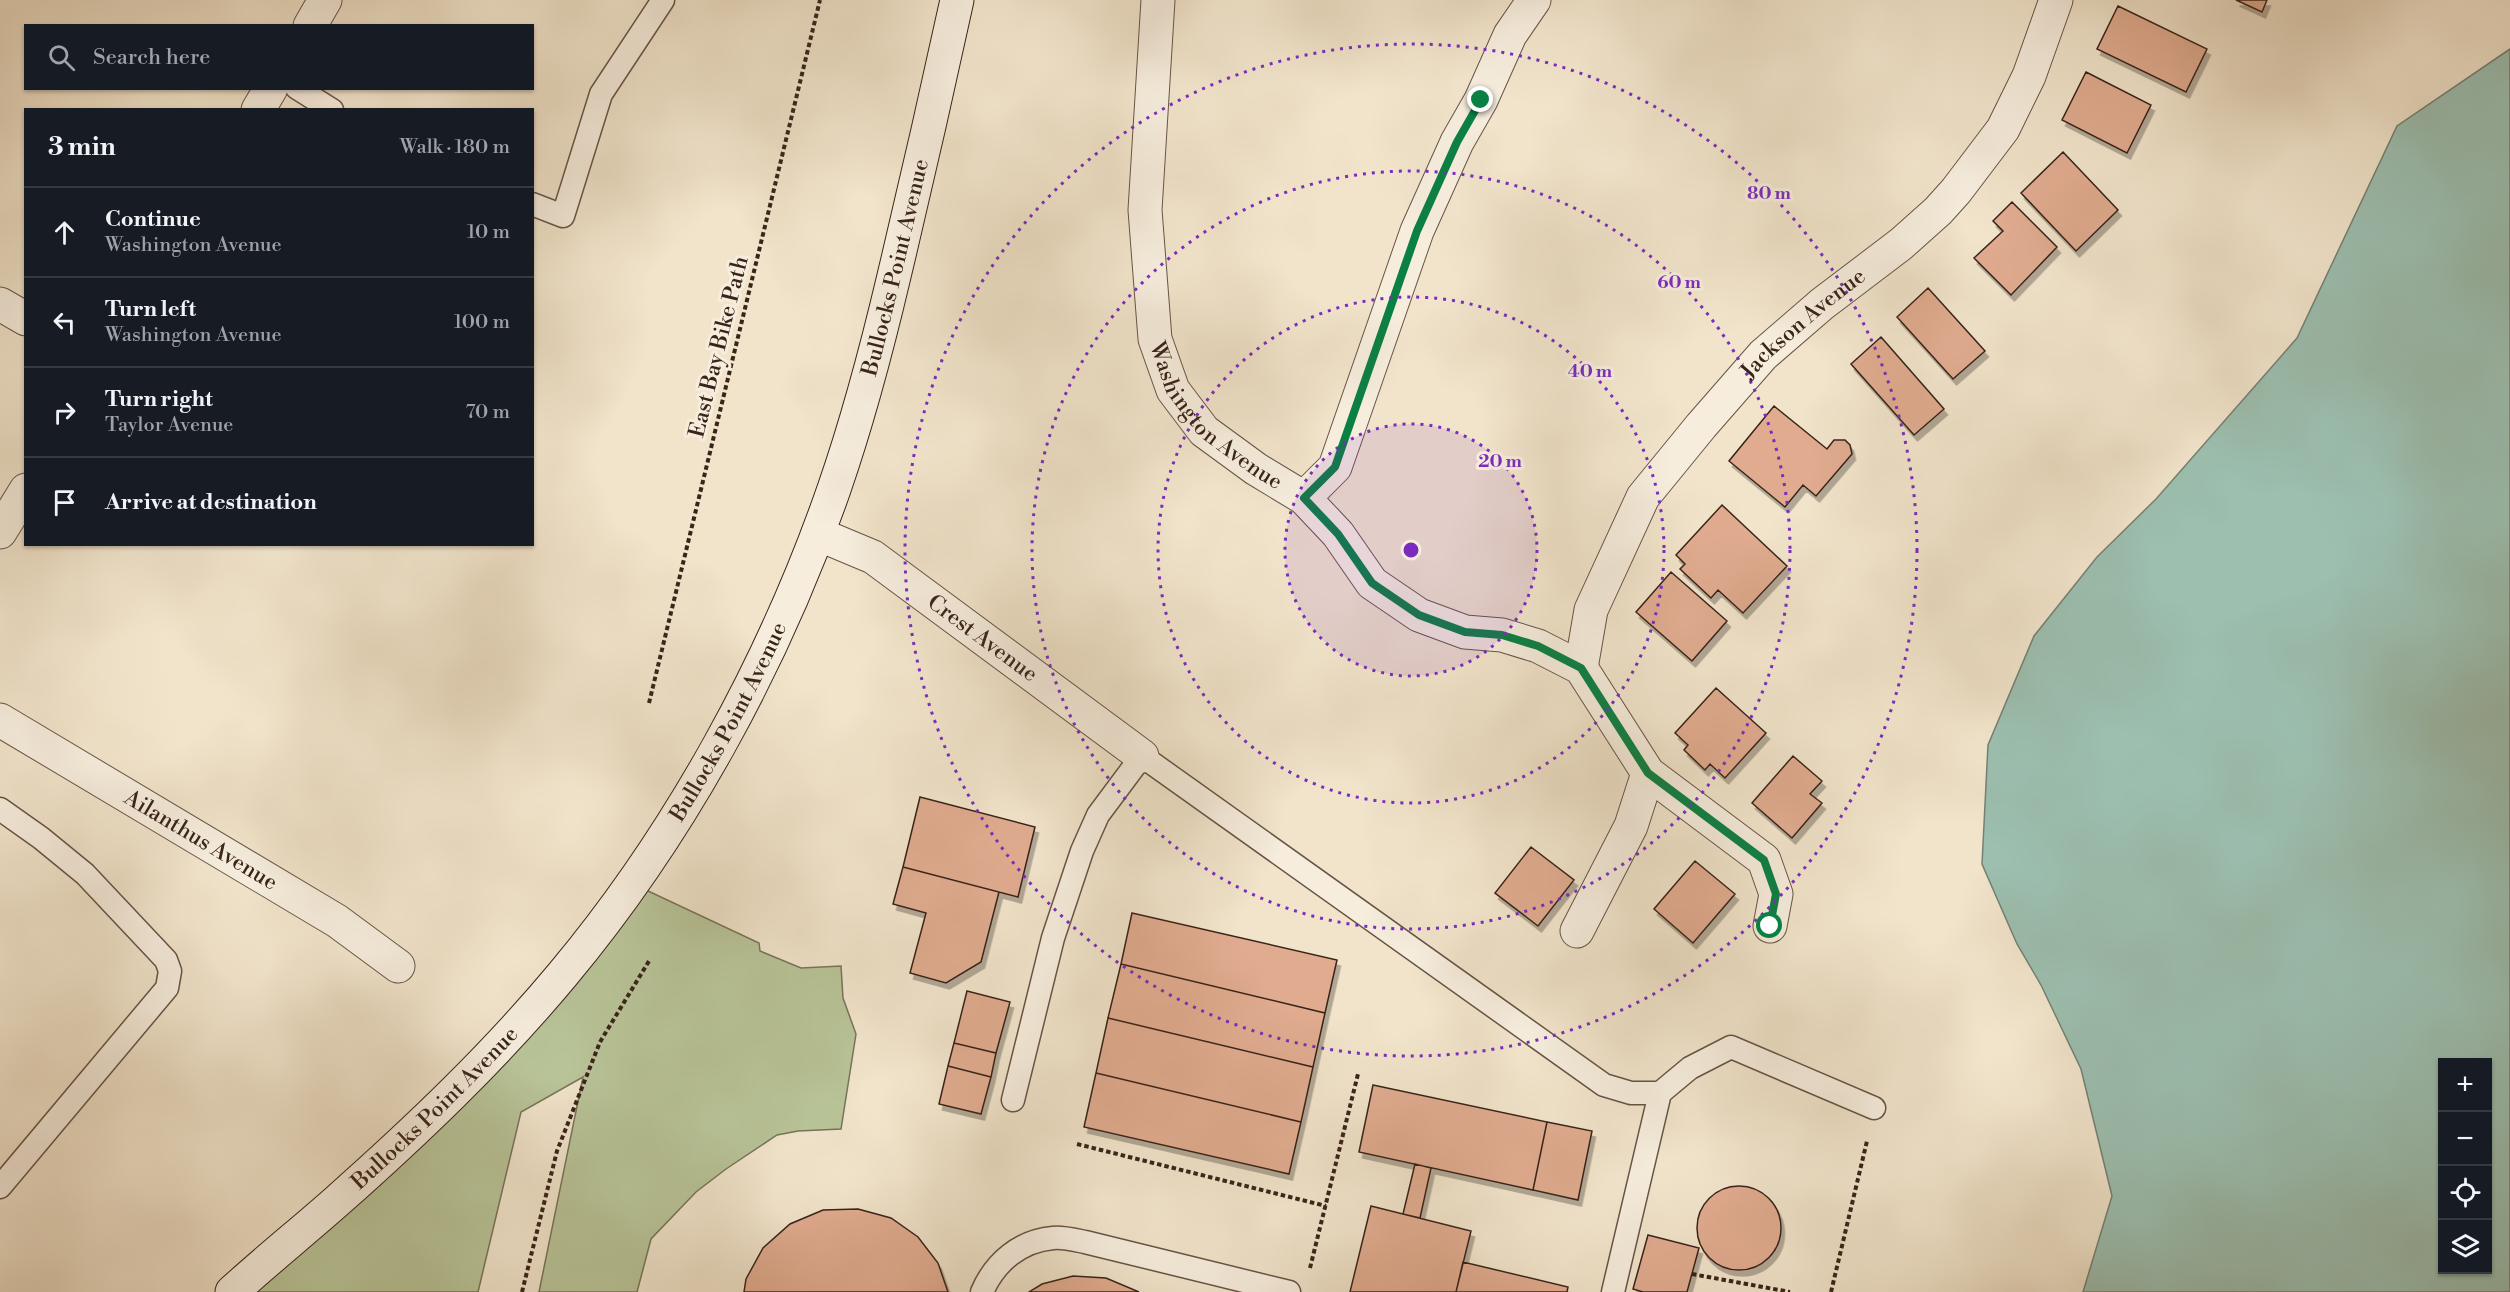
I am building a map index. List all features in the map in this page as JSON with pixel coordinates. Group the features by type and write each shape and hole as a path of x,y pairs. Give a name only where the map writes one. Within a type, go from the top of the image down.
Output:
{"street":[{"path":"311,24 326,0"},
{"name":"Bullocks Point Avenue","path":"232,1292 337,1201 457,1090 537,1004 593,937 644,867 688,798 741,701 791,598 835,487 883,323 957,0"},
{"name":"Washington Avenue","path":"1158,0 1146,210 1155,339 1173,390 1204,431 1256,469 1304,498 1338,534 1372,583 1419,615 1465,632 1502,635 1538,646 1581,668"},
{"path":"1304,498 1335,467 1417,231 1457,142 1481,100 1510,35 1534,0"},
{"name":"Jackson Avenue","path":"1581,668 1591,610 1643,497 1763,355 1822,304 1901,244 1938,211 1956,191 2003,129 2029,76 2052,4"},
{"path":"259,108 270,90"},
{"path":"0,304 24,318"},
{"path":"0,532 24,493"},
{"name":"Crest Avenue","path":"818,534 873,557 1142,756"},
{"path":"1581,668 1648,773 1764,860 1776,894 1770,926"},
{"name":"Ailanthus Avenue","path":"0,720 337,921 398,966"},
{"path":"1577,931 1631,826 1648,773"}],"lane":[{"path":"534,205 563,216 601,94 663,0"},
{"path":"300,90 329,108"},
{"path":"1013,1100 1053,938 1082,851 1098,815 1142,756 1604,1085 1630,1093 1660,1093"},
{"path":"0,809 41,838 85,874 166,960 170,971 167,988 0,1187"},
{"path":"1613,1292 1660,1093 1689,1068 1731,1047 1874,1108"},
{"path":"982,1292 988,1278 1009,1254 1032,1243 1054,1238 1086,1242 1225,1284 1289,1292"}],"path":[{"name":"East Bay Bike Path","path":"650,703 820,0"},
{"path":"522,1292 561,1140 600,1042 649,961"},
{"path":"1310,1270 1358,1074"},
{"path":"1831,1292 1874,1108"},
{"path":"1077,1144 1326,1206"},
{"path":"1692,1274 1790,1292"}],"shaded area":[{"path":"2510,49 2510,1292 2083,1292 2112,1196 2081,1069 2041,985 2017,944 1982,864 1988,745 2034,636 2097,557 2156,499 2297,338 2397,126"},
{"path":"631,883 759,943 760,951 801,968 841,966 843,998 856,1034 841,1129 798,1131 777,1135 696,1192 651,1239 637,1292 539,1292 583,1077 521,1112 478,1292 230,1292 424,1123"}],"building":[{"path":"2236,0 2267,0 2262,12"},
{"path":"2118,6 2207,49 2186,92 2097,49"},
{"path":"2086,72 2151,105 2127,153 2062,120"},
{"path":"2063,152 2118,210 2076,251 2021,193"},
{"path":"2012,202 2057,247 2011,295 1974,258 2003,231 1993,221"},
{"path":"1928,288 1985,351 1953,379 1897,317"},
{"path":"1881,337 1944,409 1914,435 1851,364"},
{"path":"1774,406 1827,449 1834,440 1845,440 1850,445 1852,454 1816,496 1803,485 1785,507 1729,461"},
{"path":"1722,505 1787,566 1743,613 1718,590 1711,598 1680,569 1685,564 1676,555"},
{"path":"1671,572 1727,621 1692,661 1636,612"},
{"path":"1716,688 1766,733 1725,778 1710,764 1705,770 1684,750 1688,745 1675,733"},
{"path":"1793,756 1822,781 1810,794 1822,803 1792,838 1752,803"},
{"path":"920,797 1035,827 1018,897 903,867"},
{"path":"1531,847 1574,880 1538,926 1495,893"},
{"path":"1695,861 1735,894 1693,943 1654,909"},
{"path":"903,867 999,892 981,962 946,983 910,973 926,913 893,904"},
{"path":"1132,913 1337,960 1325,1013 1121,964"},
{"path":"1121,964 1325,1013 1313,1067 1108,1018"},
{"path":"967,991 1010,1002 996,1053 954,1043"},
{"path":"1108,1018 1313,1067 1301,1122 1096,1073"},
{"path":"954,1043 996,1053 991,1077 948,1066"},
{"path":"948,1066 991,1077 981,1114 939,1104"},
{"path":"1096,1073 1301,1122 1289,1174 1084,1127"},
{"path":"1373,1085 1547,1122 1533,1190 1359,1152"},
{"path":"1547,1122 1592,1131 1578,1200 1533,1190"},
{"path":"1415,1164 1431,1168 1420,1218 1403,1214"},
{"path":"1731,1186 1747,1186 1763,1193 1774,1204 1781,1220 1778,1244 1769,1258 1747,1270 1731,1270 1715,1263 1704,1252 1697,1236 1697,1220 1704,1204 1715,1193"},
{"path":"1371,1206 1471,1231 1456,1292 1350,1292"},
{"path":"858,1209 891,1218 918,1237 938,1263 948,1292 744,1292 746,1279 763,1248 790,1224 823,1210"},
{"path":"1648,1235 1699,1248 1687,1292 1643,1292 1633,1289"},
{"path":"1463,1262 1568,1287 1567,1292 1456,1292"},
{"path":"1073,1276 1106,1278 1139,1292 1029,1292 1042,1284"}],"route":[{"path":"1481,100 1457,142 1417,231 1335,467 1304,498 1338,534 1372,583 1419,615 1465,632 1502,635 1538,646 1581,668 1648,773 1764,860 1776,894 1770,926"}]}
